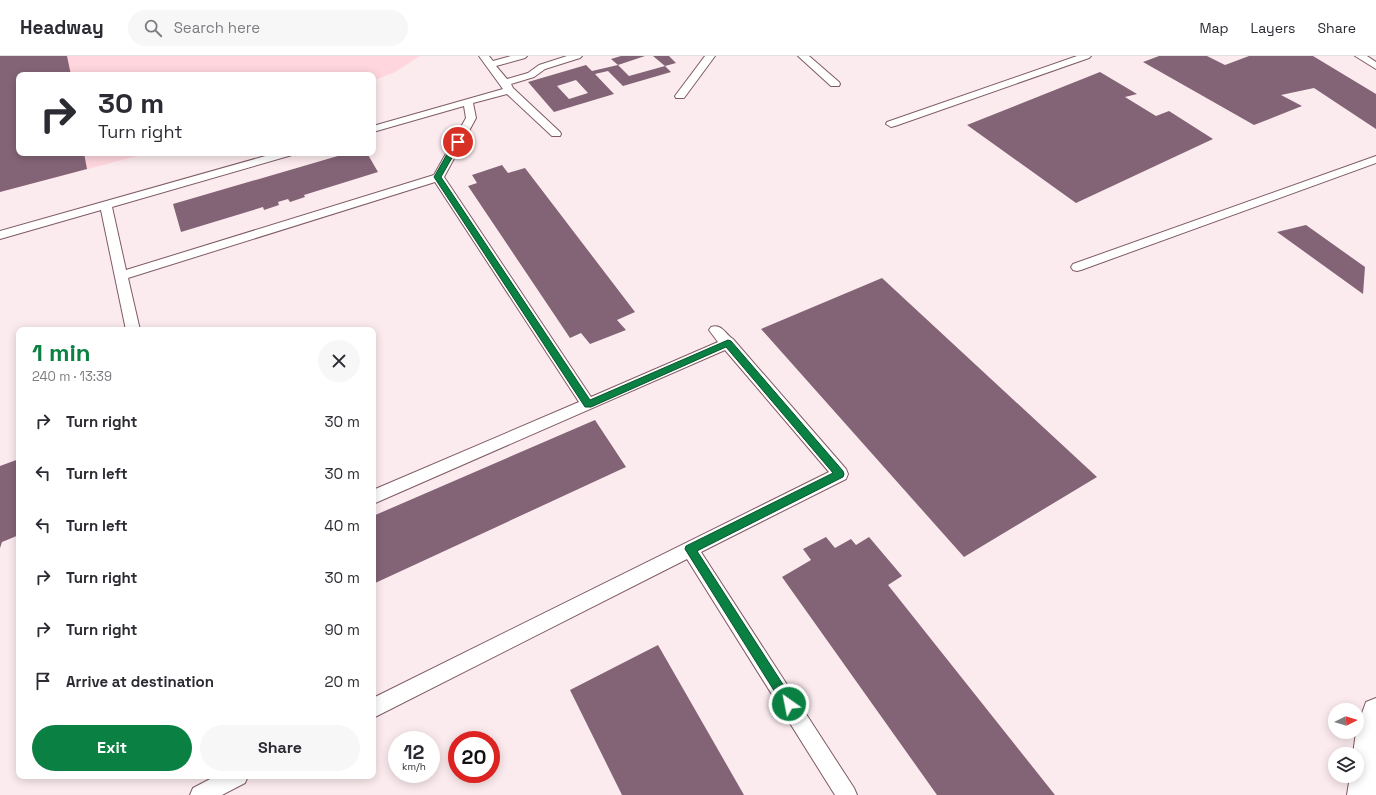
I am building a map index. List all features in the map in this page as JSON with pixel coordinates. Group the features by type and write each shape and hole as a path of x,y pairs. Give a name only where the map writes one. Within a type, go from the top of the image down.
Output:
{"street":[{"path":"1362,795 1370,731 1376,712"}],"lane":[{"path":"484,56 507,87 556,134"},
{"path":"491,64 522,56"},
{"path":"376,128 468,102 507,87 531,75 542,67 577,56"},
{"path":"680,96 710,56"},
{"path":"803,56 834,84"},
{"path":"891,124 1086,56"},
{"path":"1360,56 1376,66"},
{"path":"121,276 438,177 471,118 468,102"},
{"path":"0,235 278,156"},
{"path":"1077,267 1376,159"},
{"path":"438,177 588,404"},
{"path":"106,205 132,327"},
{"path":"376,706 840,474 716,330"},
{"path":"376,496 728,343"},
{"path":"690,549 847,795"},
{"path":"200,795 232,779"}],"shaded area":[{"path":"0,56 420,56 395,72 376,80 376,72 16,72 16,156 138,156 0,192"}],"building":[{"path":"0,56 67,56 70,72 16,72 16,156 85,156 87,169 0,192"},
{"path":"621,56 645,56 618,65 611,59"},
{"path":"653,56 669,56 676,63 665,66"},
{"path":"1159,56 1207,56 1225,65 1249,56 1313,56 1376,94 1376,129 1314,88 1281,95 1302,106 1254,125 1143,62"},
{"path":"586,65 592,71 618,65 629,76 665,66 671,72 623,86 608,71 595,74 614,94 554,112 528,82","holes":["576,80 588,93 569,99 557,86"]},
{"path":"1100,72 1137,94 1125,97 1156,116 1169,111 1213,139 1076,203 967,125"},
{"path":"338,156 369,156 378,172 304,195 305,197 290,202 288,199 278,202 279,205 264,210 263,207 181,232 173,204"},
{"path":"502,165 508,173 525,168 635,312 617,320 626,330 590,344 581,333 570,338 468,186 477,183 472,175"},
{"path":"1306,225 1365,267 1363,294 1277,232"},
{"path":"882,278 1097,477 964,557 761,329"},
{"path":"595,420 626,467 376,583 376,515"},
{"path":"16,460 16,536 2,542 0,548 0,466"},
{"path":"826,537 835,548 851,539 856,545 869,537 902,576 888,585 1055,795 937,795 782,577 811,560 803,549"},
{"path":"658,645 744,795 622,795 570,690"}],"route":[{"path":"458,142 438,177 588,404 728,343 840,474 690,549 789,704"}]}
